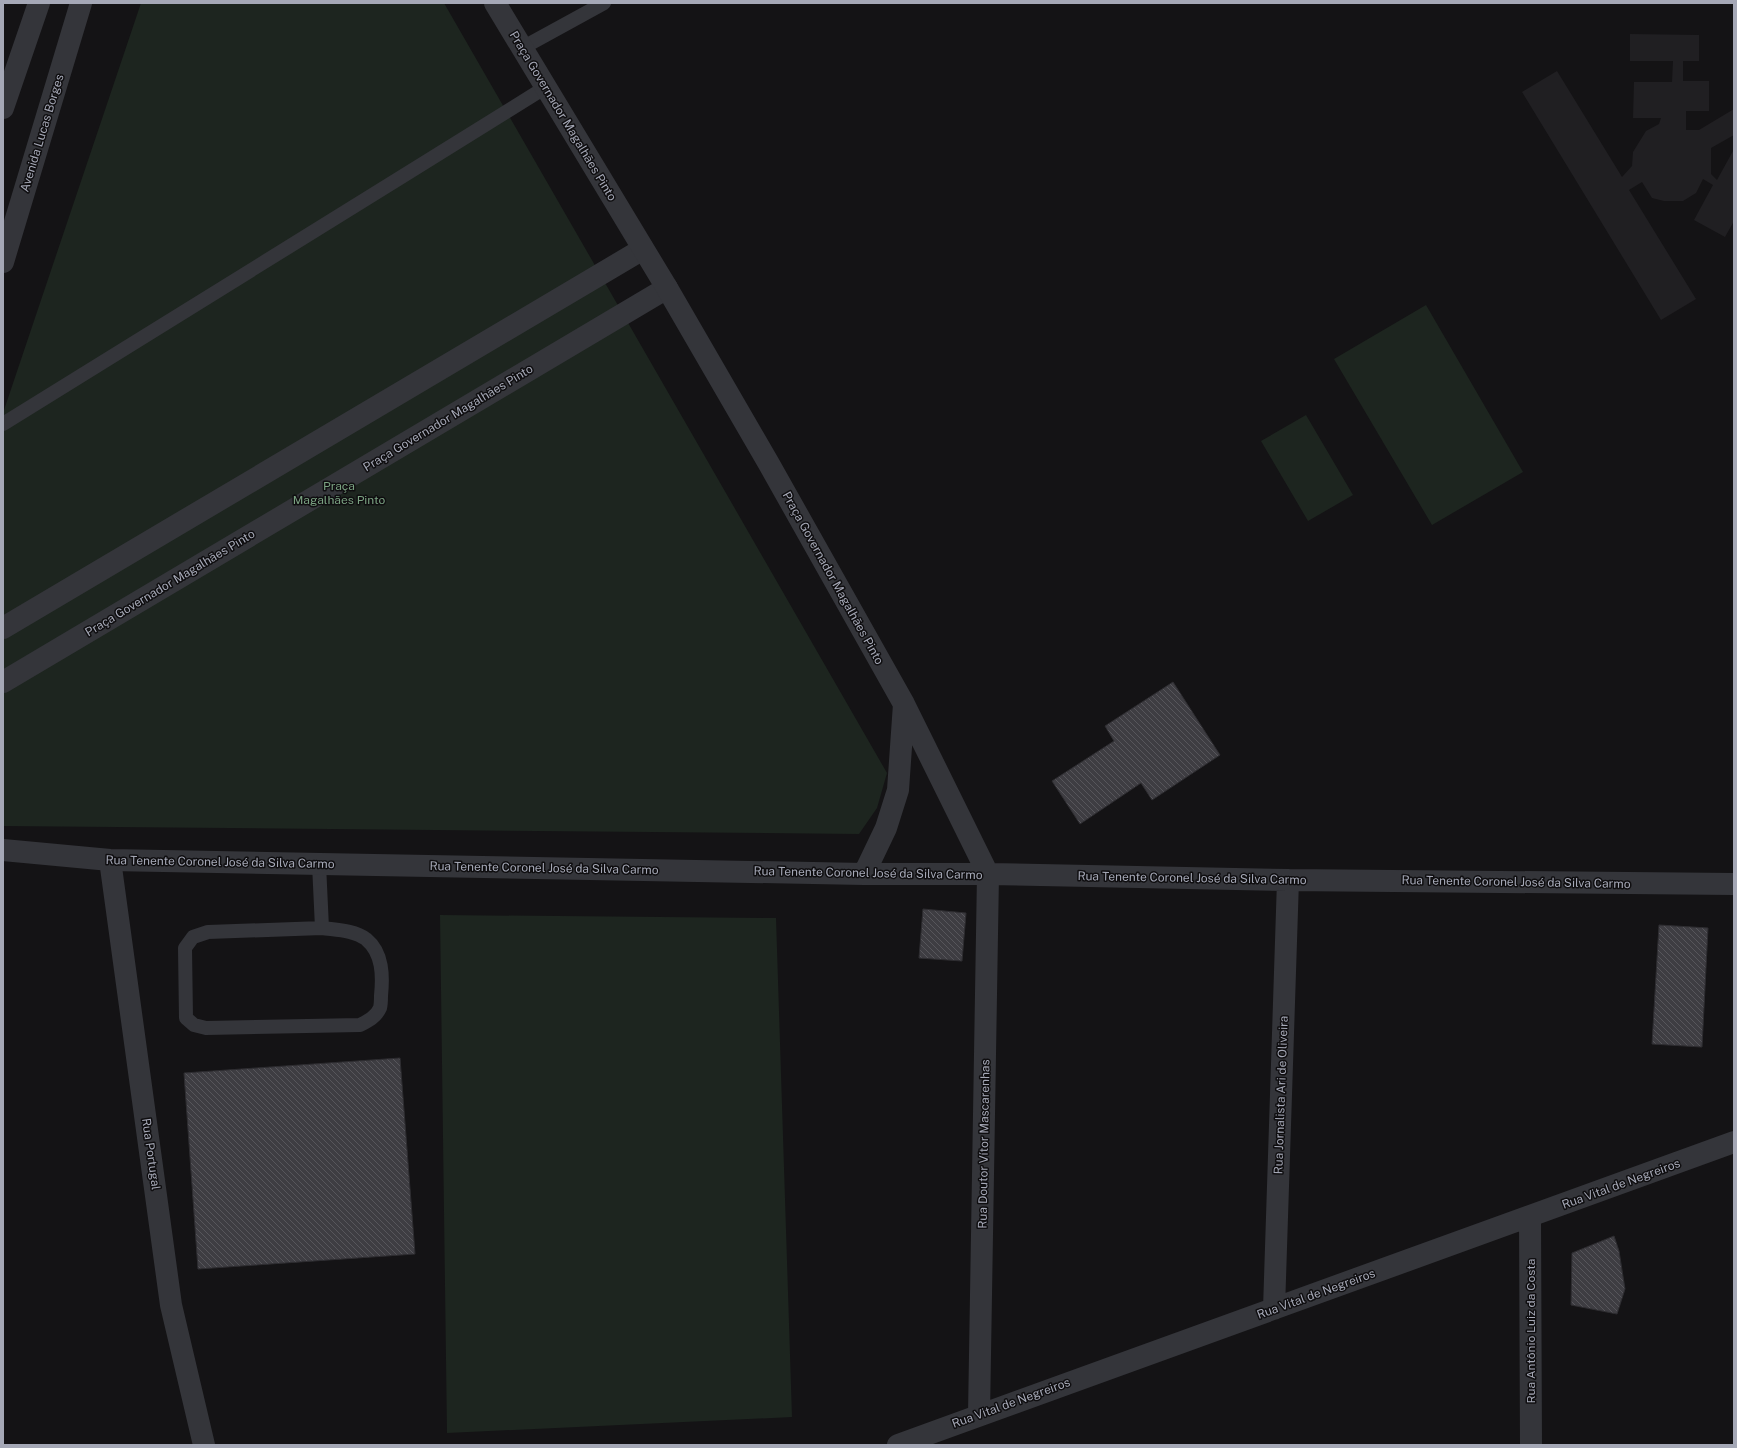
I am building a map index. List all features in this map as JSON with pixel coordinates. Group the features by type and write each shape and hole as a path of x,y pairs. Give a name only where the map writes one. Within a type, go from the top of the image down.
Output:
{"street":[{"path":"3,108 39,3"},
{"name":"Avenida Lucas Borges","path":"3,262 81,3"},
{"name":"Praça Governador Magalhães Pinto","path":"495,3 667,288 769,464 904,704 988,874"},
{"path":"3,628 643,249"},
{"name":"Praça Governador Magalhães Pinto","path":"3,682 667,288"},
{"path":"864,874 886,828 898,790 904,704"},
{"name":"Rua Tenente Coronel José da Silva Carmo","path":"3,850 110,860 864,874 988,874 1288,880 1734,884"},
{"name":"Rua Portugal","path":"110,860 171,1305 204,1445"},
{"name":"Rua Doutor Vítor Mascarenhas","path":"979,1415 988,874"},
{"name":"Rua Jornalista Ari de Oliveira","path":"1274,1309 1288,880"},
{"name":"Rua Vital de Negreiros","path":"898,1445 1734,1142"},
{"name":"Rua Antônio Luiz da Costa","path":"1530,1217 1531,1445"}],"lane":[{"path":"522,48 604,3"},
{"path":"3,424 546,87"},
{"path":"319,864 322,928"},
{"path":"322,928 358,934 367,940 376,951 382,970 382,988 380,1008 371,1020 360,1026 206,1028 194,1025 186,1018 184,948 193,937 208,932 322,928"}],"shaded area":[{"path":"1630,34 1699,35 1699,61 1683,61 1683,81 1709,81 1709,111 1686,111 1686,130 1699,130 1734,109 1734,135 1711,148 1711,174 1717,180 1734,151 1734,221 1725,237 1694,220 1713,185 1703,179 1696,193 1683,201 1664,201 1652,198 1642,182 1629,190 1696,299 1661,320 1522,92 1557,71 1622,177 1632,166 1633,152 1646,131 1659,124 1661,118 1633,118 1634,82 1672,82 1673,61 1630,61"}],"green space":[{"name":"Praça Magalhães Pinto","path":"141,3 444,3 887,773 877,808 859,834 3,826 3,413"},
{"path":"1426,305 1523,472 1432,525 1334,359"},
{"path":"1306,415 1353,495 1308,521 1261,441"},
{"path":"440,915 776,918 792,1417 447,1433"}],"building":[{"path":"1173,682 1220,755 1152,800 1141,783 1080,824 1052,781 1114,741 1105,726"},
{"path":"923,909 966,913 962,961 919,958"},
{"path":"1659,925 1708,928 1702,1047 1652,1044"},
{"path":"400,1058 415,1254 198,1269 184,1073"},
{"path":"1614,1236 1619,1251 1625,1289 1617,1314 1571,1305 1572,1253"}]}
